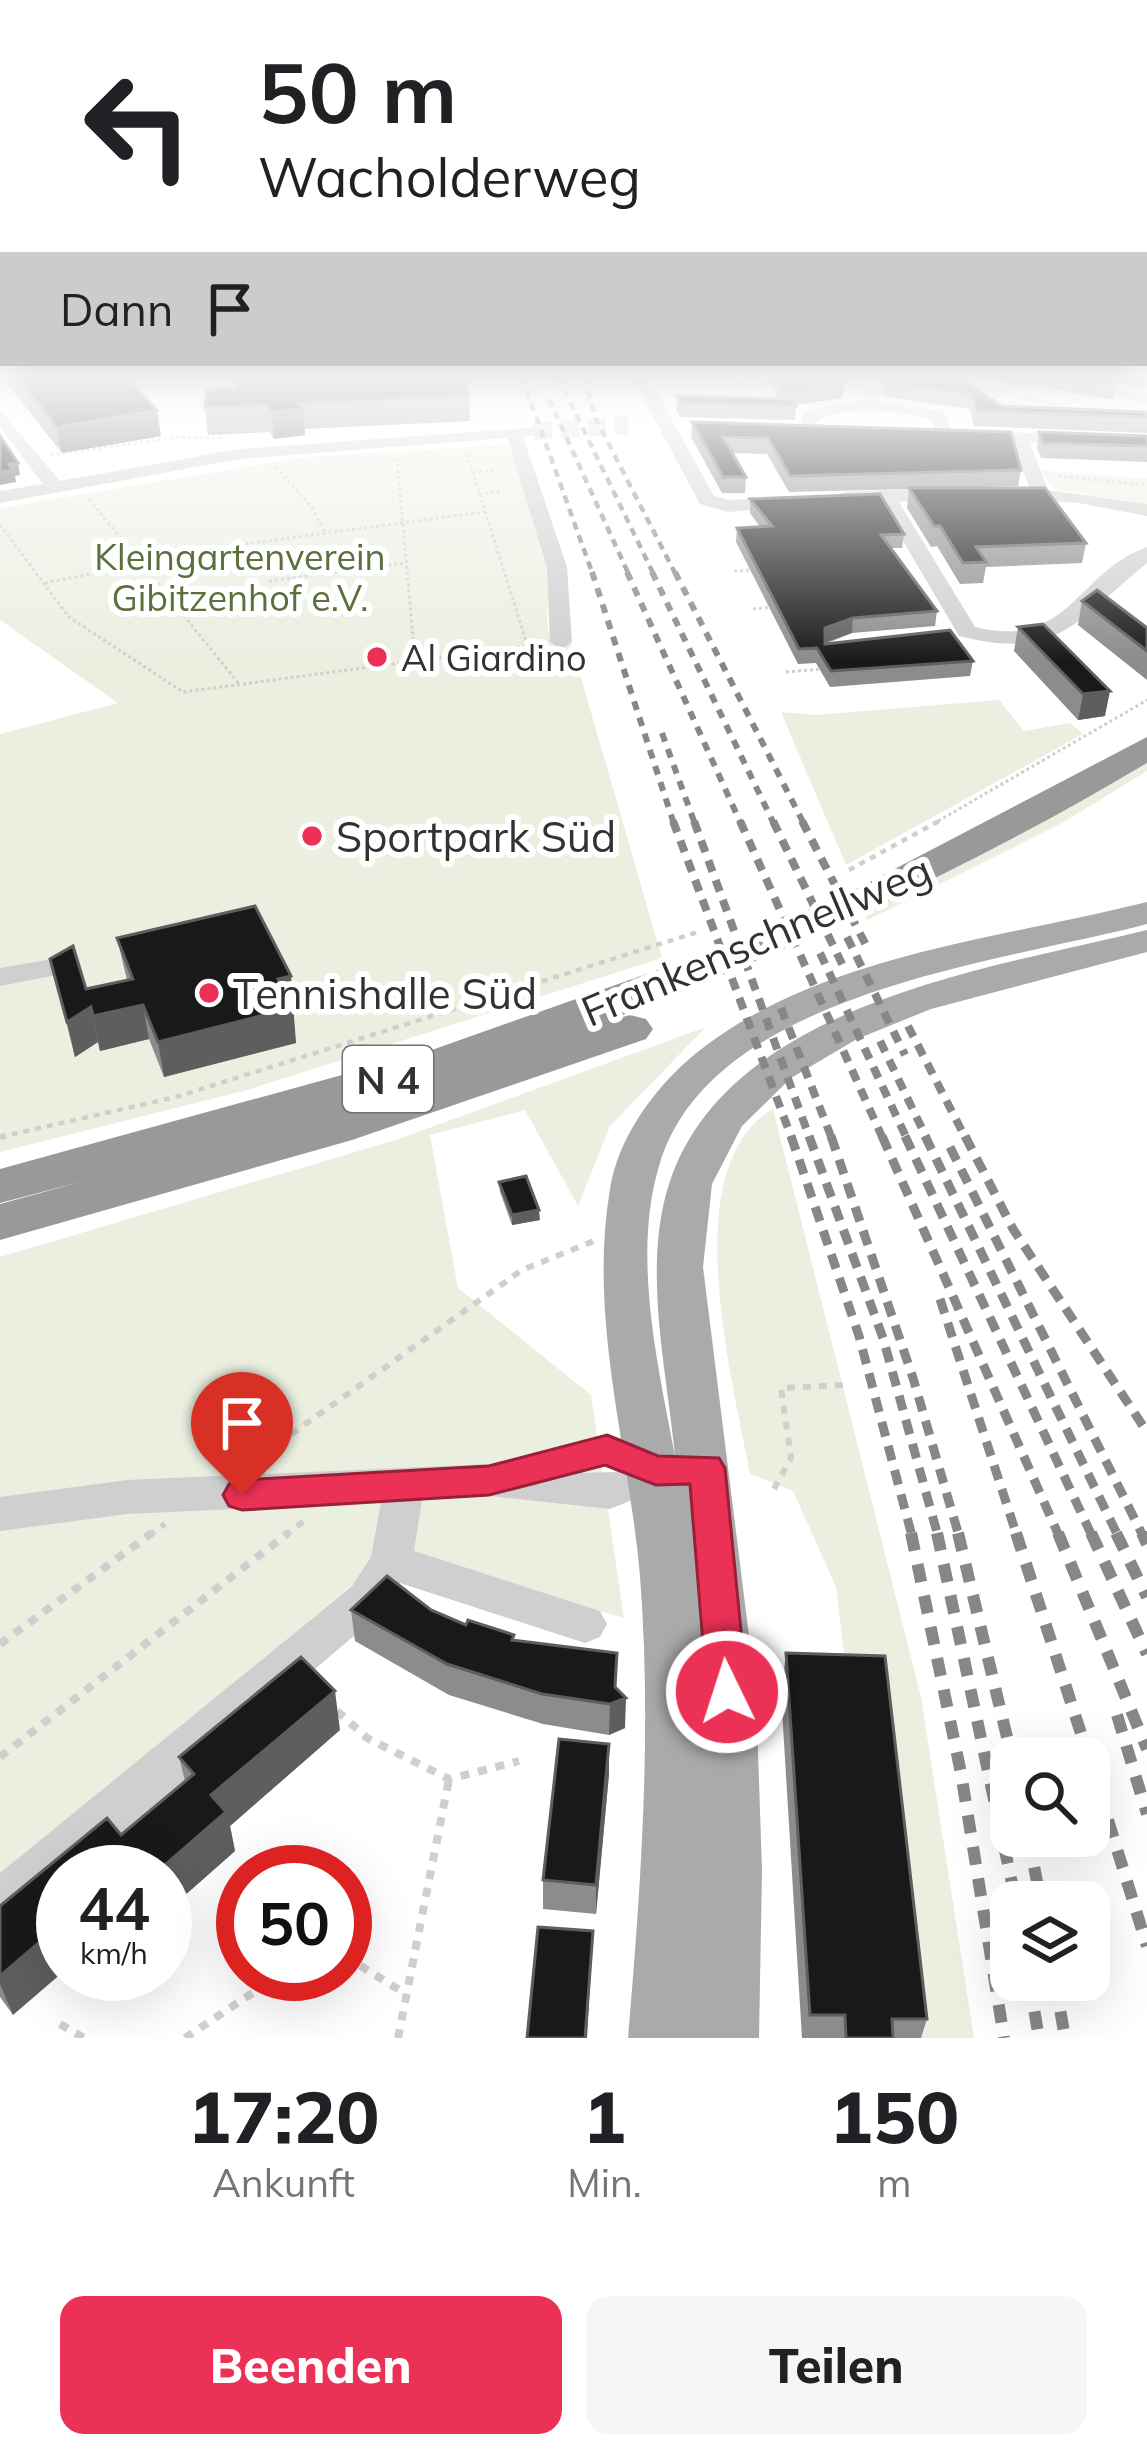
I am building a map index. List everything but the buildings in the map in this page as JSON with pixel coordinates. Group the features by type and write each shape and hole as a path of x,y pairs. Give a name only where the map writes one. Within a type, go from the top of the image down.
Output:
{"highway":[{"name":"Frankenschnellweg","path":"0,1186 385,1080 687,974 955,857 1134,732"},
{"name":"Frankenschnellweg","path":"0,1222 353,1124 710,999 921,907 1147,783"}],"main road":[{"path":"725,2038 731,1799 724,1643 681,1469 638,1400 629,1292 633,1184 649,1136 677,1095 724,1052 824,1001 898,975 1147,913"},
{"path":"662,2038 674,1763 671,1640 681,1469 680,1250 688,1191 714,1131 752,1086 830,1036 916,1003 1147,941"}],"street":[{"path":"44,472 55,487"},
{"path":"0,496 142,472"},
{"path":"533,472 557,566 560,592 553,615 561,641"},
{"path":"687,472 707,500 724,506 988,494 1037,486 1147,509"},
{"path":"1032,472 1037,486"},
{"path":"886,496 940,595 967,631"},
{"path":"935,638 967,631 1003,640 1043,636 1147,553"},
{"path":"0,977 47,969"},
{"path":"0,1514 127,1497 318,1492 489,1480 610,1492 681,1469"},
{"path":"0,1905 367,1600 392,1562 404,1487"},
{"path":"392,1562 585,1624"}],"path":[{"path":"281,472 304,497 325,532"},
{"path":"398,472 415,661"},
{"path":"472,472 527,646"},
{"path":"1037,486 1147,484"},
{"path":"479,494 500,492"},
{"path":"85,494 240,685"},
{"path":"44,584 325,532 484,512"},
{"path":"0,525 69,617 183,692 561,641"},
{"path":"269,581 405,563"},
{"path":"734,572 758,570"},
{"path":"753,609 777,607"},
{"path":"786,671 825,669"},
{"path":"849,870 1134,732 1147,700"},
{"path":"1108,712 1134,732"},
{"path":"0,1137 176,1097 701,931"},
{"path":"0,1645 521,1270 597,1239"},
{"path":"773,1489 791,1458 781,1388 843,1385"},
{"path":"0,1757 314,1513 318,1492"},
{"path":"290,1665 367,1738 448,1779 519,1761"},
{"path":"398,2038 448,1779"},
{"path":"372,1973 406,1995"},
{"path":"184,2038 240,2001"},
{"path":"60,2024 84,2038"}],"green space":[{"name":"Sportpark Süd","path":"216,472 519,472 550,567 547,622 552,643 571,643 662,958 247,1090 0,1152 0,734 118,703 0,620 0,508"},
{"path":"1042,472 1147,479 1147,504 1054,489"},
{"path":"999,700 1024,731 1070,723 1083,734 846,865 781,712 816,715"},
{"path":"1147,758 1147,771 1062,823 867,920 863,910"},
{"path":"706,1027 610,1126 578,1206 525,1110 430,1135 458,1288 591,1395 624,1618 384,1548 356,1582 0,1874 0,1257 396,1140"},
{"path":"773,1109 921,1697 974,2038 915,2038 849,1695 836,1587 793,1491 750,1474 724,1334 718,1226 725,1178 743,1138"}],"railway":[{"path":"556,472 593,574"},
{"path":"582,472 629,575"},
{"path":"604,472 654,575"},
{"path":"623,472 676,575"},
{"path":"627,572 741,824"},
{"path":"652,572 774,824"},
{"path":"675,572 804,824"},
{"path":"593,574 673,821"},
{"path":"662,733 695,824"},
{"path":"673,821 792,1139"},
{"path":"694,821 810,1139"},
{"path":"740,821 883,1139"},
{"path":"773,821 843,966"},
{"path":"802,821 869,951"},
{"path":"847,937 905,1055"},
{"path":"820,953 907,1139"},
{"path":"781,1008 832,1139"},
{"path":"908,1026 966,1139"},
{"path":"880,1041 927,1139"},
{"path":"791,1136 859,1336 912,1536"},
{"path":"809,1136 883,1338 938,1536"},
{"path":"831,1136 913,1378 959,1536"},
{"path":"882,1136 1059,1536"},
{"path":"905,1136 1092,1536"},
{"path":"925,1136 1118,1536"},
{"path":"965,1136 1013,1229 1147,1432"},
{"path":"950,1147 1143,1536"},
{"path":"940,1299 1017,1536"},
{"path":"911,1533 961,1773 1004,2038"},
{"path":"937,1533 1012,1881"},
{"path":"958,1533 1007,1737"},
{"path":"1016,1533 1082,1737"},
{"path":"1058,1533 1147,1749"},
{"path":"1091,1533 1147,1654"},
{"path":"1116,1533 1147,1597"},
{"path":"1142,1533 1147,1544"},
{"path":"1117,1715 1147,1814"},
{"path":"1110,1827 1147,1946"},
{"path":"1032,1857 1037,1881"},
{"path":"1033,2001 1039,2038"},
{"path":"1059,2001 1065,2038"}],"place":[{"name":"Al Giardino","path":"377,657"},
{"name":"Sportpark Süd","path":"312,836"},
{"name":"Tennishalle Süd","path":"209,993"}],"route":[{"path":"242,1495 489,1480 536,1464 607,1450 656,1471 706,1468 727,1692"}],"park label":[{"name":"Kleingartenverein Gibitzenhof e.V.","path":"240,576"}]}
